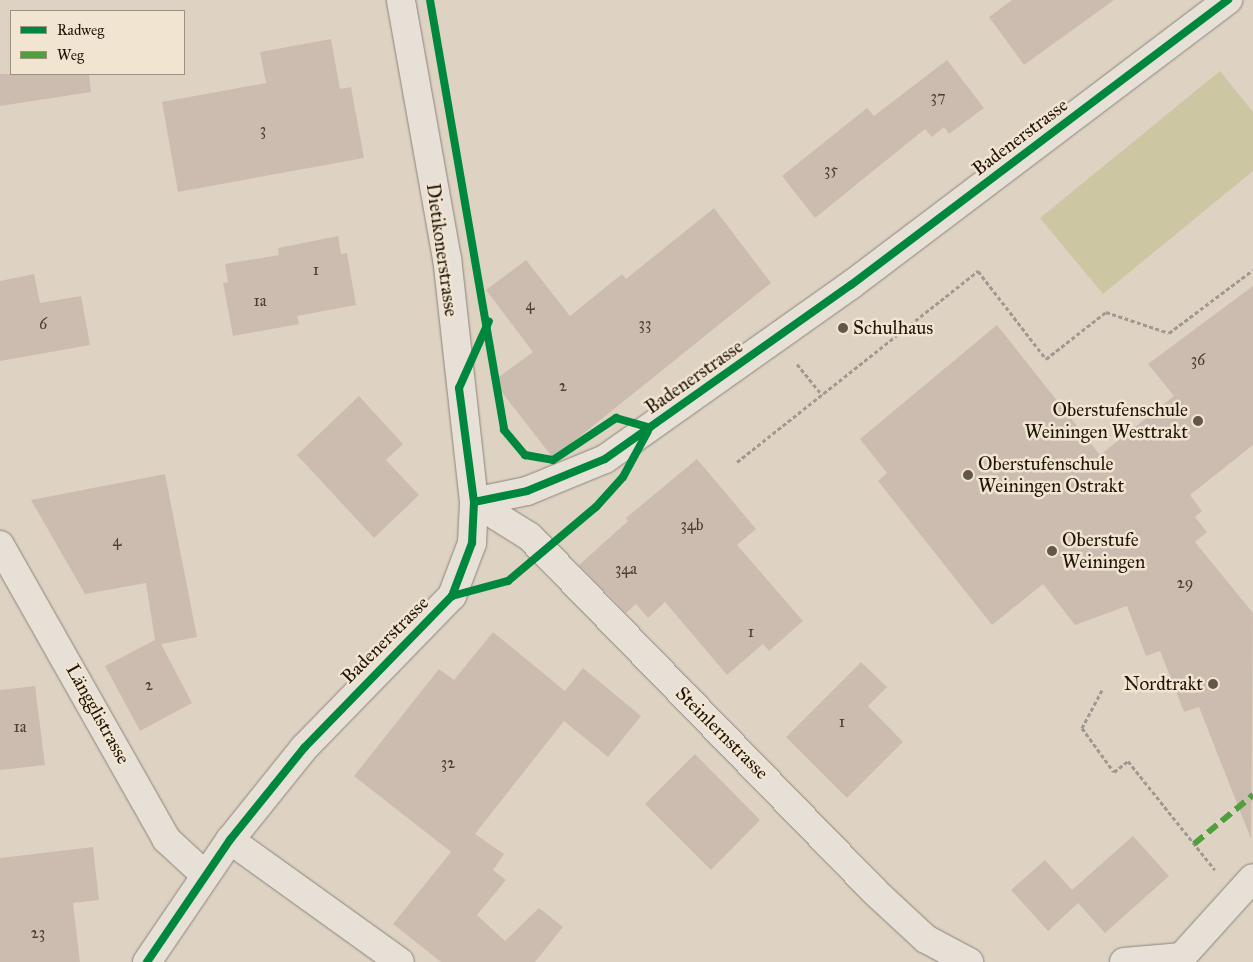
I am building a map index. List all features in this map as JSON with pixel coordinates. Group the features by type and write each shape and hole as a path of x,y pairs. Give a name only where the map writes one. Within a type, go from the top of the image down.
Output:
{"street":[{"name":"Dietikonerstrasse","path":"401,0 446,259 474,502"},
{"name":"Badenerstrasse","path":"148,962 230,840 304,748 452,596 472,542 474,502 527,491 605,459 851,285 1228,0"},
{"name":"Steinlernstrasse","path":"474,502 530,537 879,896 926,939 969,962"},
{"name":"Längglistrasse","path":"0,545 166,839 205,875"},
{"path":"230,840 400,962"},
{"path":"1124,962 1180,959 1253,878"}],"path":[{"path":"736,462 978,271 1046,359 1106,312 1169,333 1253,270"},
{"path":"801,370 822,396"},
{"path":"1102,690 1082,728 1114,772 1128,761 1218,874"}],"shaded area":[{"path":"1220,71 1253,112 1253,171 1103,294 1040,218"}],"building":[{"path":"1012,0 1114,0 1024,65 989,17"},
{"path":"331,39 340,89 351,87 364,158 178,192 162,102 266,83 260,52"},
{"path":"947,60 984,108 949,134 944,127 932,137 925,129 815,218 782,176 867,108 874,116"},
{"path":"0,74 89,75 91,92 0,106"},
{"path":"714,208 771,283 553,458 493,381 533,352 486,290 526,260 570,316 622,274 626,279"},
{"path":"338,236 341,254 347,253 356,305 297,316 299,324 233,336 223,283 228,282 225,264 279,255 278,248"},
{"path":"34,274 40,303 81,296 90,345 0,361 0,281"},
{"path":"1253,286 1253,445 1190,495 1202,511 1195,517 1207,532 1195,542 1253,613 1251,839 1199,707 1184,712 1160,651 1146,656 1127,606 1075,625 1043,584 992,625 878,481 887,473 860,439 997,325 1100,455 1174,396 1148,364"},
{"path":"359,396 403,444 386,460 419,495 374,538 297,455"},
{"path":"697,459 756,529 737,545 803,621 769,651 763,644 727,675 665,602 648,618 636,604 626,613 579,565 628,521 626,518"},
{"path":"165,474 197,637 161,644 192,703 140,731 105,666 155,640 146,583 85,594 31,500"},
{"path":"493,632 565,691 583,668 641,716 608,757 564,721 475,834 504,854 493,870 506,880 477,915 505,941 539,908 563,927 535,962 441,962 393,924 451,852 354,776 439,669 454,680"},
{"path":"861,662 887,687 868,706 903,742 847,798 786,737"},
{"path":"35,686 45,765 0,770 0,690"},
{"path":"695,754 760,820 711,870 645,804"},
{"path":"1133,836 1169,876 1105,933 1078,903 1048,931 1011,890 1045,860 1072,890"},
{"path":"93,847 99,900 73,903 80,962 0,962 0,858"}],"marked path":[{"path":"1194,844 1253,795"}],"cycle path":[{"path":"430,0 504,430 525,455 553,460 616,418 650,428"},
{"path":"474,502 527,491 605,459 851,285 1228,0"},
{"path":"147,962 230,840 304,748 452,596 472,543 474,502 459,388 489,321"},
{"path":"452,596 508,581 596,507 623,477 648,431"}],"place":[{"name":"Schulhaus","path":"843,328"},
{"name":"Oberstufenschule Weiningen Westtrakt","path":"1198,421"},
{"name":"Oberstufenschule Weiningen Ostrakt","path":"968,475"},
{"name":"Oberstufe Weiningen","path":"1052,551"},
{"name":"Nordtrakt","path":"1213,684"}]}
